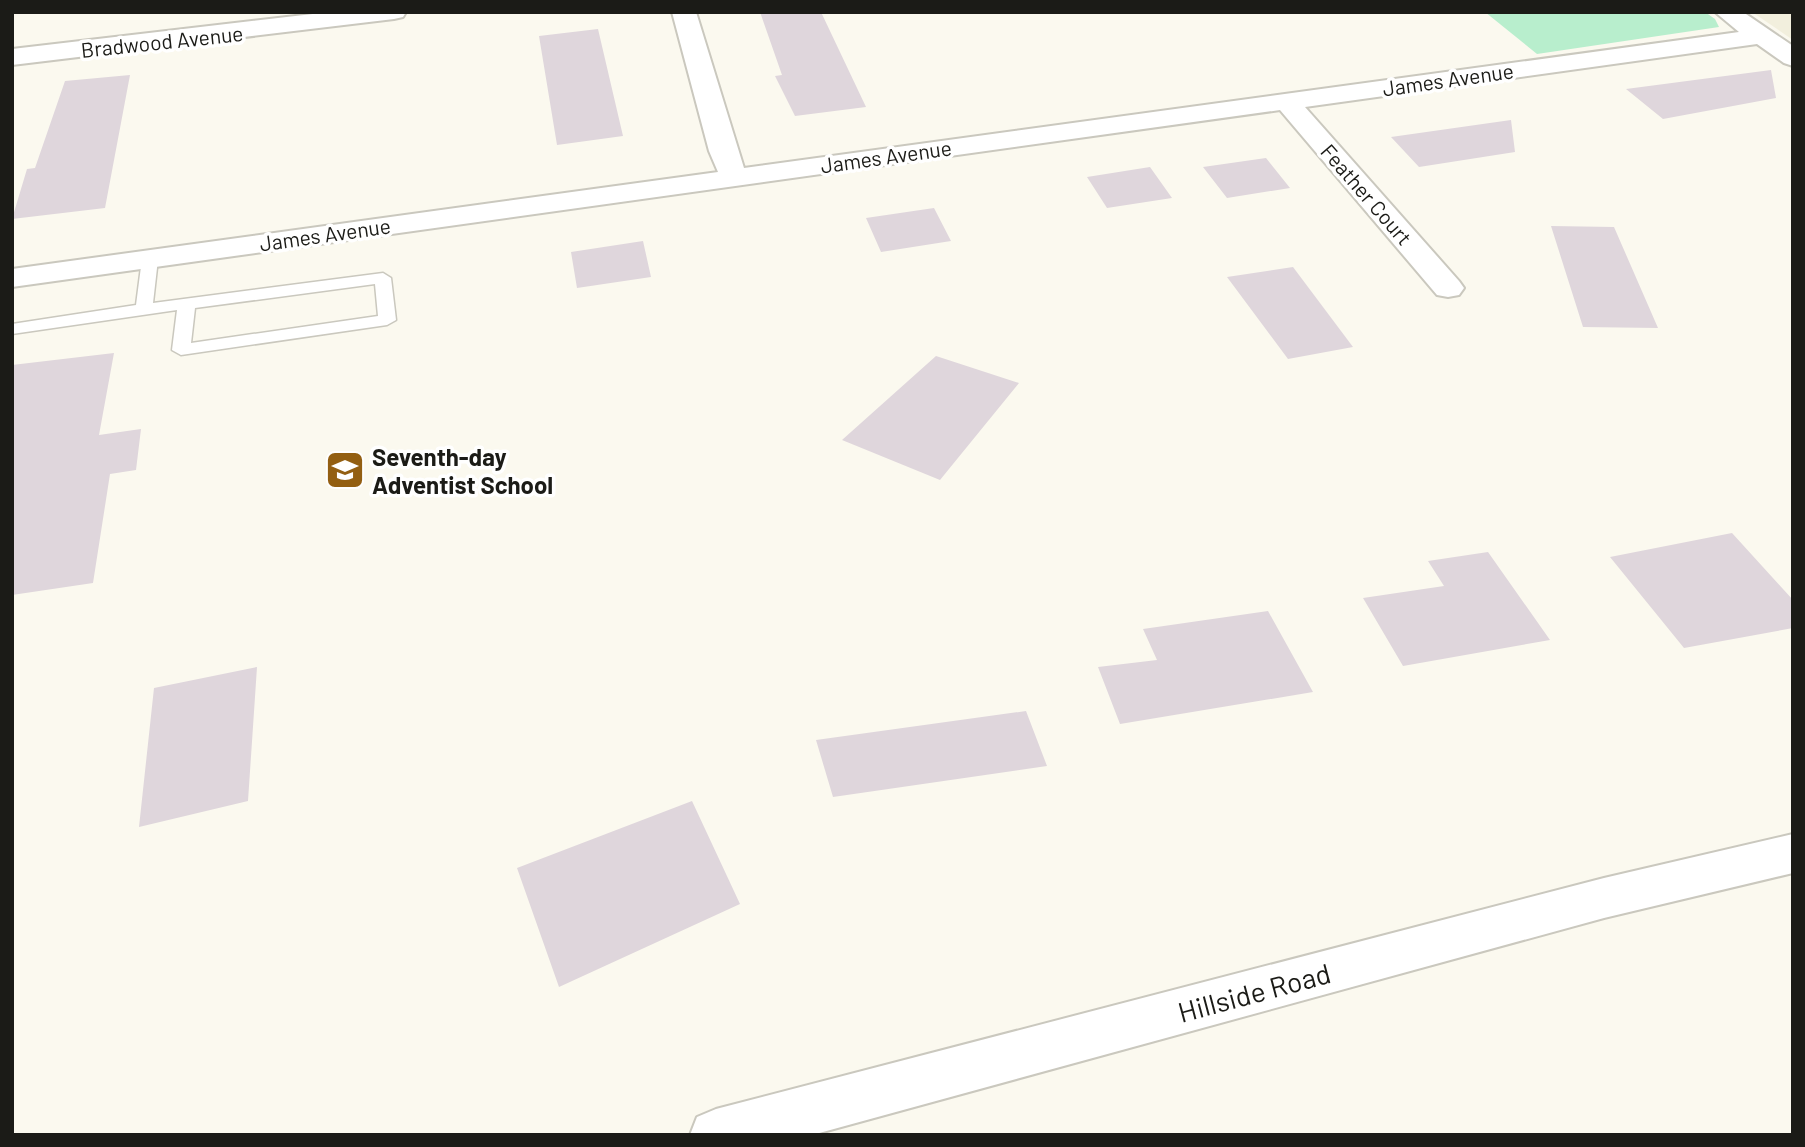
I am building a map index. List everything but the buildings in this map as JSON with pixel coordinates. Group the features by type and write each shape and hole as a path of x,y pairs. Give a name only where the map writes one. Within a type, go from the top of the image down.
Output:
{"street":[{"name":"Bradwood Avenue","path":"12,57 394,12"},
{"path":"684,12 723,151 734,177"},
{"path":"1727,12 1793,58"},
{"name":"James Avenue","path":"12,278 1760,36"},
{"name":"Feather Court","path":"1286,101 1448,288"},
{"name":"Hillside Road","path":"716,1135 1591,902 1793,853"}],"lane":[{"path":"144,309 150,259"},
{"path":"12,329 187,303 383,278 387,320 181,350 187,303"}],"shaded area":[{"path":"1752,12 1793,12 1793,40"}],"green space":[{"path":"1485,12 1705,12 1715,19 1719,27 1537,54"}],"place":[{"name":"Seventh-day Adventist School","path":"345,470"}]}
